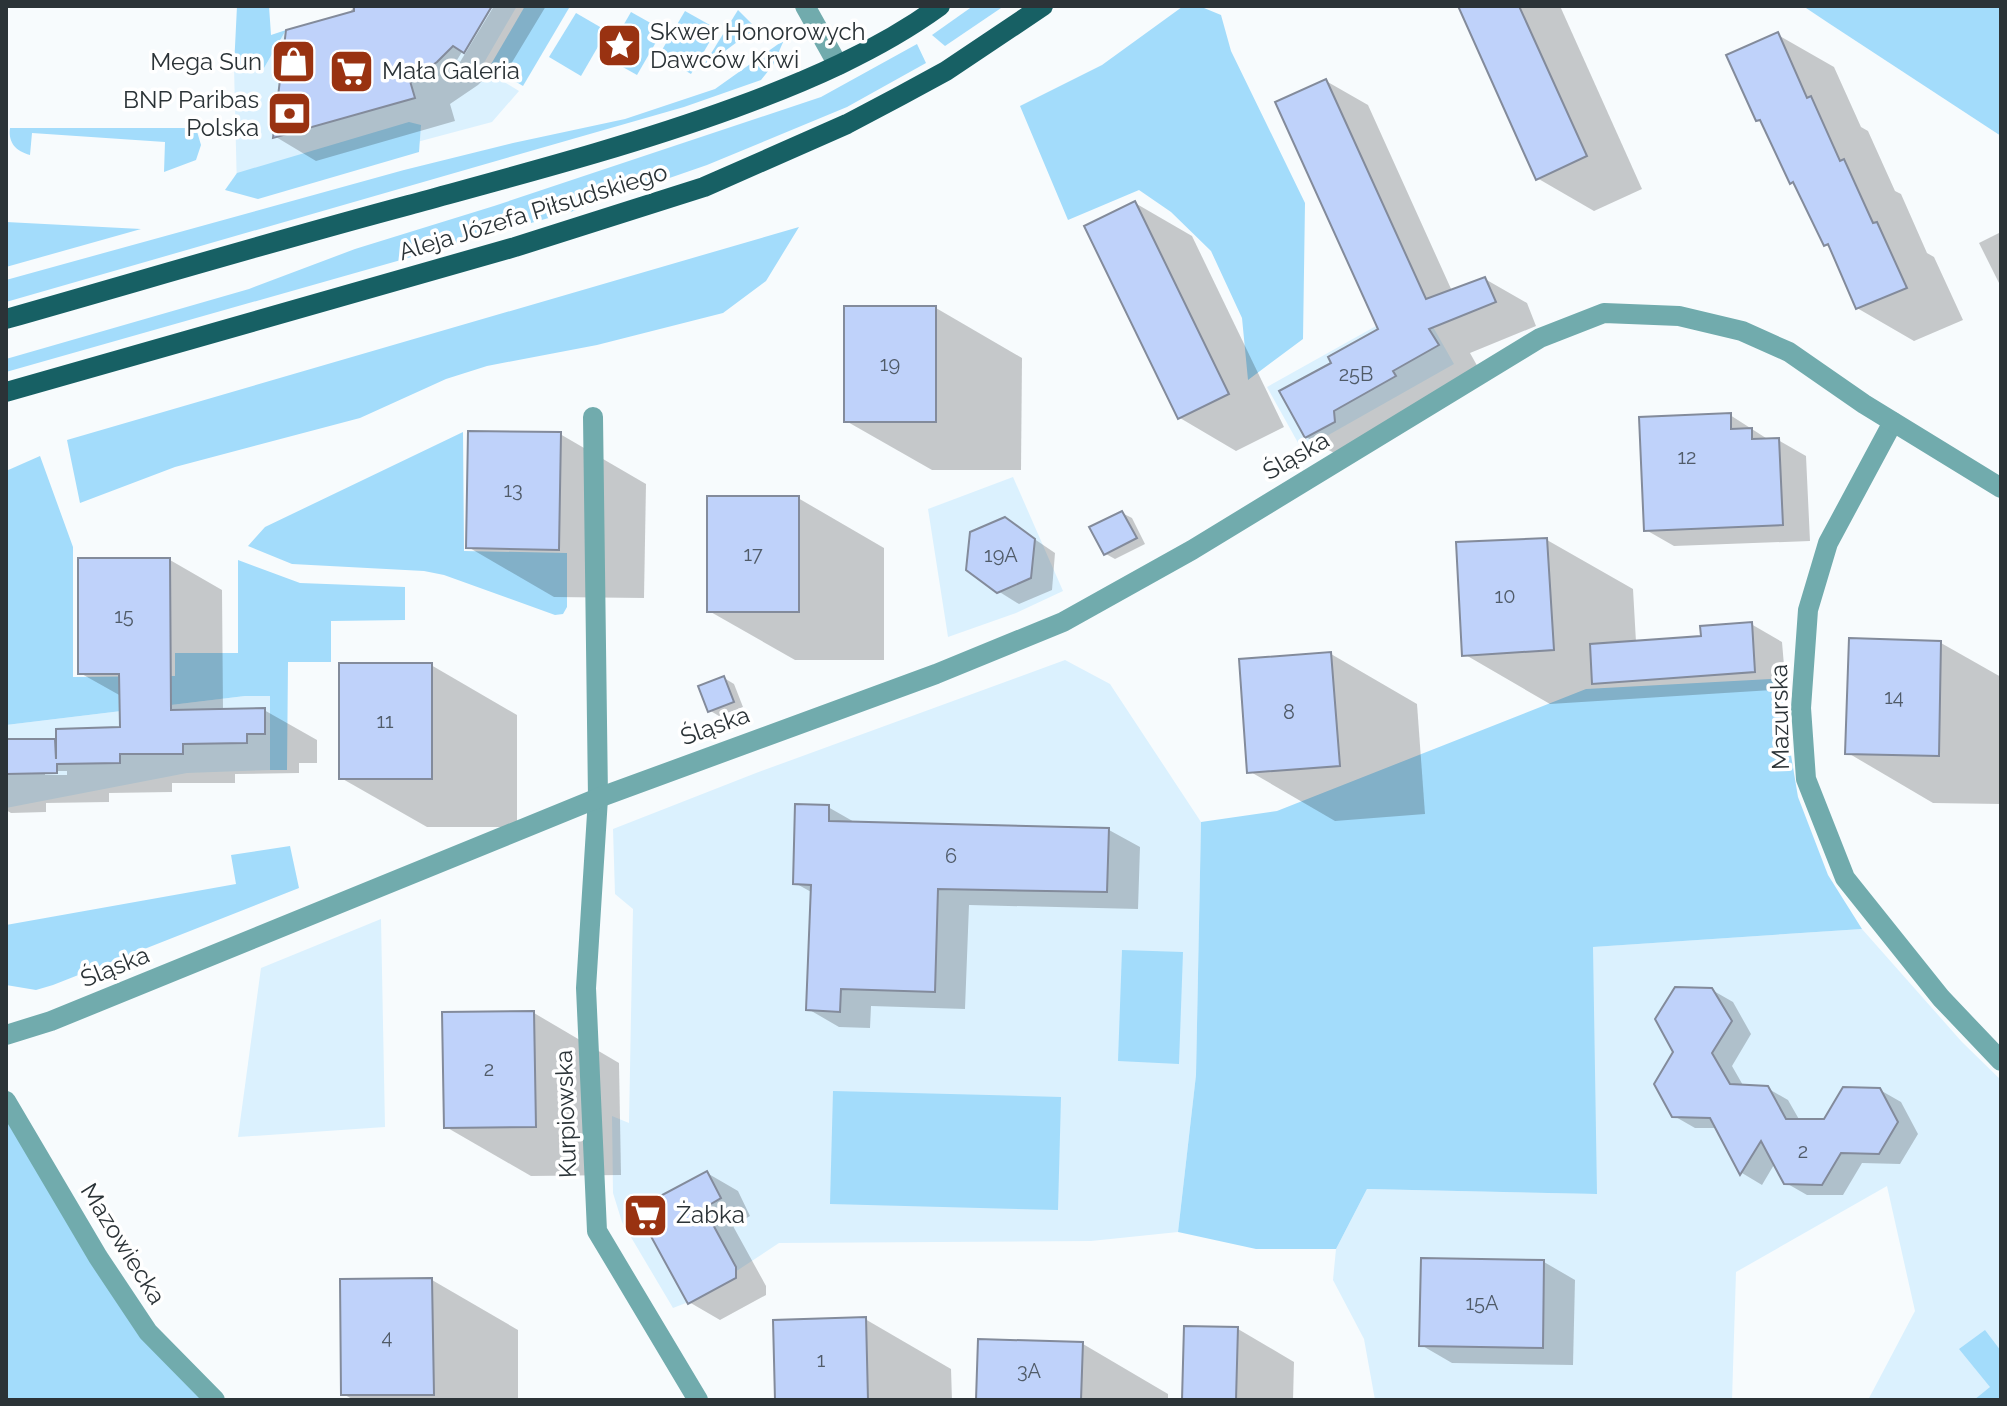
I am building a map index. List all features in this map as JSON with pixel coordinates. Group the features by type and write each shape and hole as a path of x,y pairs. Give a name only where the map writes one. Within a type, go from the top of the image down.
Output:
{"main road":[{"name":"Aleja Józefa Piłsudskiego","path":"6,319 576,160 675,129 780,91 838,65 916,23 940,6"},
{"name":"Aleja Józefa Piłsudskiego","path":"6,392 500,251 704,187 847,124 900,96 946,71 1043,6"}],"street":[{"path":"805,6 838,65"},
{"name":"Śląska","path":"6,1035 51,1021 598,798 936,674 1063,622 1192,550 1540,338 1604,313 1679,316 1742,331 1789,352 1893,422 2001,488"},
{"path":"593,417 598,798"},
{"name":"Mazurska","path":"1893,422 1828,543 1808,610 1801,708 1806,779 1845,878 1941,998 2001,1061"},
{"name":"Kurpiowska","path":"598,798 586,988 597,1231 698,1400"},
{"name":"Mazowiecka","path":"6,1101 17,1125 98,1257 148,1332 215,1400"}],"shaded area":[{"path":"237,6 269,6 271,35 286,30 264,68 234,67"},
{"path":"354,6 517,6 481,68 519,91 492,122 237,190 234,67 264,68 286,30 354,11"},
{"path":"525,6 569,8 523,86 490,66"},
{"path":"973,6 1004,6 945,46 932,35"},
{"path":"1803,6 2001,6 2001,136 1830,24"},
{"path":"1182,7 1204,8 1221,15 1231,51 1305,203 1303,339 1248,380 1242,318 1211,251 1171,212 1139,190 1068,220 1020,106 1102,65"},
{"path":"738,10 756,28 702,68"},
{"path":"685,11 717,29 691,74 659,55"},
{"path":"631,12 663,30 637,75 605,57"},
{"path":"576,13 607,31 581,76 549,57"},
{"path":"784,40 773,65 761,80 684,107 6,302 6,280 404,170 625,119 715,89"},
{"path":"917,44 926,63 847,107 707,165 577,210 6,372 6,359 249,289 355,249 821,97"},
{"path":"409,122 421,125 419,152 258,199 225,190 237,173"},
{"path":"10,128 196,128 201,145 196,160 164,172 165,142 32,133 30,155 14,146"},
{"path":"6,222 141,229 6,267"},
{"path":"799,227 766,281 723,313 597,345 487,366 446,379 360,418 175,467 80,503 67,440"},
{"path":"1419,302 1454,364 1302,450 1267,387"},
{"path":"463,432 464,551 567,553 567,607 563,614 555,615 444,575 424,571 292,564 248,546 265,527"},
{"path":"40,456 73,547 73,677 175,676 175,653 238,653 238,560 300,583 405,587 405,620 331,621 331,662 288,662 287,770 270,770 270,696 245,696 6,725 6,471"},
{"path":"1013,477 1063,591 1016,613 948,637 928,509"},
{"path":"1065,660 1110,684 1201,822 1196,1075 1178,1232 1091,1241 779,1243 691,1301 673,1308 622,1222 613,1193 612,1116 629,1123 633,909 615,894 613,829"},
{"path":"1787,678 1790,749 1798,797 1828,875 1862,929 1593,947 1597,1194 1367,1189 1336,1249 1256,1249 1178,1232 1196,1075 1201,822 1277,811 1586,689"},
{"path":"245,696 271,696 270,770 187,773 6,808 6,725"},
{"path":"290,846 299,888 53,985 36,990 6,985 6,925 236,884 231,855"},
{"path":"381,919 385,1127 238,1137 261,968"},
{"path":"1862,929 1962,1042 2001,1080 2001,1400 1868,1400 1915,1311 1887,1186 1736,1272 1732,1400 1375,1400 1364,1339 1333,1280 1336,1249 1367,1189 1596,1194 1592,947"},
{"path":"1122,950 1183,952 1179,1064 1118,1061"},
{"path":"833,1091 1061,1097 1058,1210 830,1204"},
{"path":"6,1101 98,1257 215,1400 6,1400"},
{"path":"1985,1330 2001,1351 2001,1400 1974,1400 1990,1387 1959,1349"}],"building":[{"name":"Mała Galeria","path":"354,6 492,6 464,53 453,46 410,81 415,98 273,138 286,30 354,11"},
{"path":"1458,6 1519,6 1587,156 1536,180"},
{"path":"1778,32 1807,98 1811,96 1840,161 1844,159 1907,288 1856,309 1828,244 1824,246 1760,120 1756,121 1726,55"},
{"path":"1326,79 1426,299 1485,277 1496,302 1429,329 1439,345 1393,371 1396,376 1334,411 1335,422 1305,438 1279,391 1331,363 1328,357 1378,329 1275,102"},
{"path":"1135,201 1229,394 1178,419 1084,226"},
{"path":"844,306 936,306 936,422 844,422"},
{"path":"1731,413 1731,429 1752,428 1752,439 1779,438 1783,525 1644,531 1639,417"},
{"path":"468,431 561,432 559,550 466,548"},
{"path":"707,496 799,496 799,612 707,612"},
{"path":"1122,511 1137,538 1104,555 1089,527"},
{"path":"1005,517 1035,539 1031,578 997,593 966,570 970,532"},
{"path":"1547,538 1554,650 1462,656 1456,542"},
{"path":"78,558 170,558 171,710 265,708 265,734 247,734 247,743 183,744 183,754 120,754 120,763 57,764 57,773 6,774 6,739 55,739 56,759 56,729 120,727 119,674 78,674"},
{"path":"1752,622 1755,672 1592,684 1590,644 1701,636 1700,626"},
{"path":"1849,638 1941,641 1939,756 1845,754"},
{"path":"1331,652 1340,766 1247,773 1239,659"},
{"path":"339,663 432,663 432,779 339,779"},
{"path":"724,676 734,702 708,712 698,686"},
{"path":"795,804 829,805 829,821 1109,828 1107,892 938,889 935,992 841,989 840,1012 806,1010 811,885 793,884"},
{"path":"1675,987 1712,988 1732,1021 1712,1053 1730,1084 1768,1086 1786,1119 1824,1119 1843,1087 1880,1088 1898,1122 1879,1154 1841,1153 1822,1185 1784,1184 1761,1141 1740,1175 1710,1118 1672,1117 1654,1084 1673,1052 1655,1019"},
{"path":"534,1011 536,1127 444,1128 442,1012"},
{"path":"707,1171 721,1198 704,1208 736,1267 736,1278 688,1304 636,1209"},
{"path":"1421,1258 1544,1260 1543,1348 1419,1346"},
{"path":"432,1278 434,1395 341,1395 340,1279"},
{"path":"866,1317 868,1400 775,1400 773,1320"},
{"path":"1184,1326 1238,1327 1236,1400 1182,1400"},
{"path":"978,1339 1083,1342 1081,1400 976,1400"}],"place":[{"name":"Skwer Honorowych Dawców Krwi","path":"619,46"},
{"name":"Mega Sun","path":"293,62"},
{"name":"Mała Galeria","path":"351,71"},
{"name":"BNP Paribas Polska","path":"290,114"},
{"name":"Żabka","path":"645,1215"}]}
